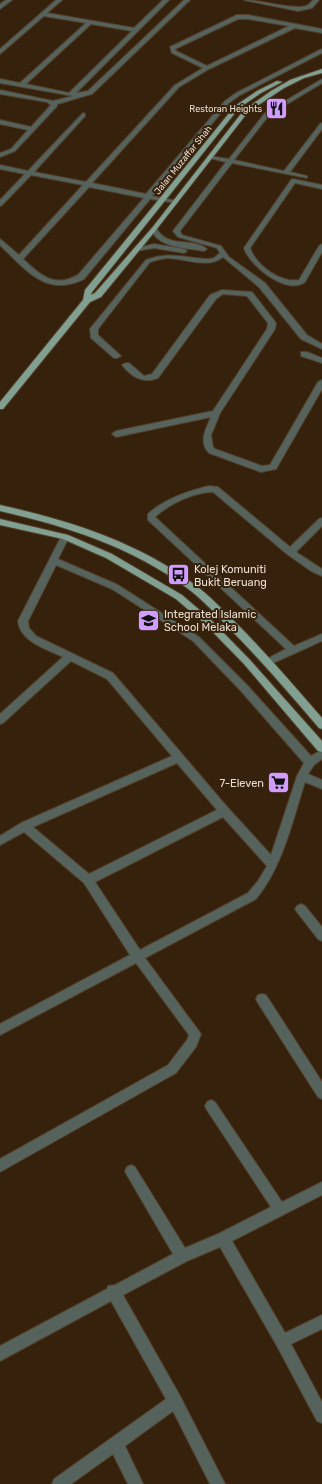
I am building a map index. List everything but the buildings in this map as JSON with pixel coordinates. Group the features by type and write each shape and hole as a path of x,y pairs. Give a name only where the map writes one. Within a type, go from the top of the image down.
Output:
{"main road":[{"name":"Jalan Muzaffar Shah","path":"88,300 88,292 237,107 259,92 304,69 322,65"},
{"name":"Jalan Muzaffar Shah","path":"0,407 88,300 98,295 154,229 246,111 259,101 310,74 322,71"},
{"path":"0,508 72,526 117,544 183,581 217,609 268,662 322,725"},
{"path":"0,522 65,537 109,556 179,597 207,621 247,662 322,748"}],"street":[{"path":"1,6 9,0"},
{"path":"0,52 59,0"},
{"path":"70,95 166,0"},
{"path":"0,92 53,103 73,99 94,90 187,0"},
{"path":"249,0 305,9 310,8 316,0"},
{"path":"44,14 136,30"},
{"path":"207,68 174,52 172,48 237,17 248,17 322,30"},
{"path":"22,85 90,22"},
{"path":"19,259 172,90 182,82 207,68 294,26"},
{"path":"0,241 39,278 62,284 75,281 80,277 227,102 238,94 322,51"},
{"path":"0,81 79,96"},
{"path":"322,81 267,114 176,231 180,236 216,246 224,256 259,283 276,301 304,337 322,346"},
{"path":"3,154 13,150 54,108 53,103"},
{"path":"0,204 84,115"},
{"path":"0,122 33,129"},
{"path":"286,173 322,125"},
{"path":"211,157 322,180"},
{"path":"0,167 176,202"},
{"path":"322,187 293,181 247,248 250,257 275,278 293,284 300,282 322,246"},
{"path":"154,229 156,235 165,241 224,256"},
{"path":"136,249 148,246 161,246 224,256"},
{"path":"117,356 94,336 94,329 148,260 168,255 207,262 224,256"},
{"path":"259,283 275,278"},
{"path":"126,365 139,378 150,379 155,376 209,300 217,294 226,292 248,294 272,323 272,329 216,413 207,435 209,448 212,452 261,469 273,467 322,382"},
{"path":"260,309 276,301"},
{"path":"260,309 281,308"},
{"path":"304,354 322,361"},
{"path":"116,434 216,413"},
{"path":"293,650 152,520 152,516 158,510 182,498 207,489 215,489 290,552 322,573"},
{"path":"290,552 322,521"},
{"path":"65,537 24,620 23,627 32,638 110,676 178,758 273,865"},
{"path":"53,560 115,587 196,639 244,688 310,762"},
{"path":"268,662 322,636"},
{"path":"0,720 70,656"},
{"path":"0,1030 252,896 262,884 273,865 302,776 310,762 322,754"},
{"path":"0,841 25,826 178,758"},
{"path":"302,776 322,785"},
{"path":"88,880 224,811"},
{"path":"0,1166 172,1069 192,1043 194,1034 137,956 88,880 25,826"},
{"path":"301,909 322,936"},
{"path":"262,999 322,1093"},
{"path":"212,1106 280,1210"},
{"path":"131,1171 182,1256"},
{"path":"0,1354 113,1291 182,1256 223,1239 322,1188"},
{"path":"223,1239 282,1341 322,1416"},
{"path":"113,1291 175,1401 218,1484"},
{"path":"282,1341 322,1322"},
{"path":"59,1484 175,1401"},
{"path":"116,1444 136,1484"}],"place":[{"name":"Restoran Heights","path":"277,109"},
{"name":"Kolej Komuniti Bukit Beruang","path":"179,575"},
{"name":"Integrated Islamic School Melaka","path":"148,620"},
{"name":"7-Eleven","path":"279,783"}]}
